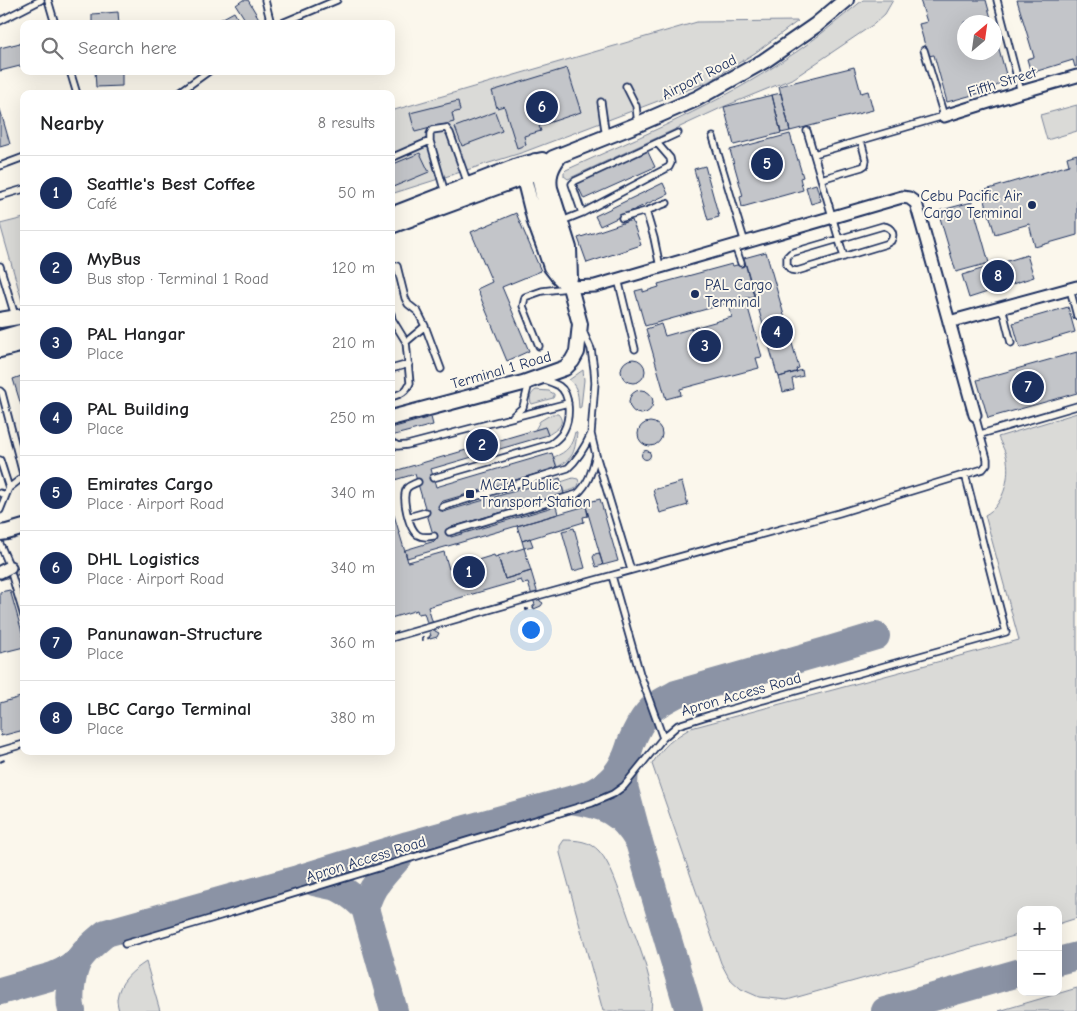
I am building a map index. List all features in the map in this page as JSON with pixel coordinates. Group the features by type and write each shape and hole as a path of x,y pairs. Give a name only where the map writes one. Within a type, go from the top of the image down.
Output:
{"street":[{"name":"Airport Road","path":"395,224 696,99 764,62 816,25 846,0"},
{"name":"Fifth Street","path":"940,117 1077,76"},
{"name":"Terminal 1 Road","path":"556,156 548,180 569,248 570,287"},
{"name":"Terminal 1 Road","path":"395,417 534,379 565,368 572,361 577,352 580,324 570,287 555,245 536,166"},
{"name":"Airport Road","path":"395,213 468,184 522,171"},
{"name":"Terminal 1 Road","path":"522,171 535,222 551,267 570,287"},
{"path":"570,287 595,286 902,197 909,198 916,204 975,415"},
{"path":"949,322 1074,288"},
{"path":"0,320 19,317"},
{"path":"0,338 20,332"},
{"path":"0,350 20,345"},
{"path":"0,533 20,528"}],"lane":[{"path":"0,21 41,0"},
{"path":"48,0 54,20"},
{"path":"265,0 270,20"},
{"path":"290,20 337,0"},
{"path":"997,0 1021,92"},
{"path":"814,154 940,117 924,50"},
{"path":"71,75 76,90"},
{"path":"183,90 203,75"},
{"path":"626,86 636,106 638,124"},
{"path":"600,102 606,137"},
{"path":"445,193 430,141 432,130 446,128 450,133 468,184"},
{"path":"807,131 844,257"},
{"path":"582,213 572,184 575,181 678,133"},
{"path":"713,137 740,244 741,262"},
{"path":"395,156 430,141"},
{"path":"821,179 862,168 866,160 861,141"},
{"path":"560,221 582,213 669,167 671,163 670,158 657,142"},
{"path":"0,166 20,158"},
{"path":"0,196 20,190"},
{"path":"622,218 667,203"},
{"path":"646,211 660,268"},
{"path":"883,226 889,228 892,232 892,238 889,243 844,257 797,271 791,270 787,265 786,259 791,253 883,226"},
{"path":"0,266 19,317"},
{"path":"397,266 405,298 408,304 418,312 441,369"},
{"path":"618,279 636,349"},
{"path":"539,346 523,306 526,297 542,291 570,287"},
{"path":"1074,288 1077,316"},
{"path":"1002,307 1011,343"},
{"path":"395,324 406,342 410,383 408,389 395,395"},
{"path":"580,324 591,349 594,369 595,382 591,434 631,570"},
{"path":"406,342 425,326"},
{"path":"395,368 409,364"},
{"path":"433,478 551,444 565,430 568,417 568,403 564,392 559,386 534,379 522,406 513,416"},
{"path":"0,391 20,462"},
{"path":"395,444 398,446 407,445 568,403"},
{"path":"981,434 1077,406"},
{"path":"395,637 839,512 983,468 987,464 987,459 975,415"},
{"path":"442,507 568,468 582,452 591,434"},
{"path":"449,532 577,494 583,489 589,478 596,455"},
{"path":"0,460 9,488"},
{"name":"Apron Access Road","path":"125,944 592,803 613,794 624,786 662,738 678,725 1006,632 964,474"},
{"path":"0,510 3,494 20,480"},
{"path":"418,482 410,485 405,494 404,501 408,517 416,534 427,537 434,536"},
{"path":"408,517 426,512"},
{"path":"0,544 20,605"},
{"path":"612,576 640,674 662,738"},
{"path":"0,750 20,745"}],"path":[{"path":"0,762 7,759"}],"shaded area":[{"path":"863,0 893,0 885,14 874,24 794,78 723,107 568,179 564,176 566,170 679,119 734,91 807,45"},
{"path":"798,21 755,53 708,82 524,152 395,193 395,110 697,22"},
{"path":"1077,105 1077,131 1047,140 1040,115"},
{"path":"20,219 20,294 0,224"},
{"path":"583,370 584,380 581,407 579,408 576,389 569,380"},
{"path":"536,390 549,391 554,396 553,398 532,404 531,396"},
{"path":"1077,413 1077,918 1062,923 1062,906 1017,906 1017,935 787,1000 759,997 741,989 729,978 721,963 652,764 669,743 691,728 1019,640 985,515 1001,499 1006,483 1007,460 998,437"},
{"path":"552,414 558,414 561,421 557,429 548,435 545,427 535,430 540,421"},
{"path":"575,432 577,433 573,453 567,461 557,467 554,457 568,448"},
{"path":"573,478 578,479 577,487 564,492 561,482"},
{"path":"564,840 592,845 603,856 611,870 646,967 651,988 651,1011 603,1011 560,853 560,846"},
{"path":"146,962 160,1011 119,1011 117,999 120,987 131,973"},
{"path":"1077,988 1077,1011 999,1011 1050,996 1062,996 1062,992"}],"building":[{"path":"243,0 248,0 260,20 245,20 236,5"},
{"path":"920,0 986,0 990,15 957,15 957,60 1002,60 1007,78 991,90 947,102 934,55 928,56 919,24 927,22"},
{"path":"1017,0 1077,0 1077,66 1075,67 1073,60 1031,73 1027,59 1034,57"},
{"path":"118,12 119,20 92,20 92,14"},
{"path":"234,12 239,20 219,20"},
{"path":"20,43 20,66 0,71 0,48"},
{"path":"854,67 861,93 868,91 873,110 790,131 779,86"},
{"path":"567,68 581,112 539,126 541,131 524,136 526,145 517,148 504,106 497,108 492,91"},
{"path":"95,75 122,75 122,86 96,87"},
{"path":"781,93 790,131 781,133 772,95"},
{"path":"772,95 781,133 734,145 724,107"},
{"path":"458,101 460,111 452,113 454,122 415,132 410,113"},
{"path":"0,109 10,144 0,147"},
{"path":"495,112 502,131 462,146 455,127"},
{"path":"790,134 803,177 800,178 803,190 742,207 740,197 743,196 730,150"},
{"path":"647,150 655,167 584,199 576,182"},
{"path":"420,153 429,172 395,186 395,163"},
{"name":"Cebu Pacific Air Cargo Terminal","path":"1077,154 1077,235 1035,247 1029,224 995,234 982,191 1069,165 1067,157"},
{"path":"705,166 719,217 708,220 694,169"},
{"path":"663,183 668,194 600,226 595,216"},
{"path":"816,184 821,201 811,204 806,187"},
{"path":"972,202 989,263 956,272 938,211"},
{"path":"516,213 541,271 502,287 529,351 507,361 477,289 492,282 471,232"},
{"path":"632,220 641,245 587,263 578,238"},
{"path":"766,252 799,368 796,369 797,372 779,377 744,258"},
{"path":"1027,255 1034,277 969,298 962,275"},
{"name":"PAL Cargo Terminal","path":"745,263 754,296 645,326 635,291 643,289 643,292 659,287 658,284 732,264 733,266"},
{"path":"746,301 762,357 756,358 759,368 680,389 681,395 666,399 646,329 661,324 665,336 732,317 729,305"},
{"path":"1068,307 1075,332 1020,348 1013,323"},
{"path":"1077,352 1077,393 988,418 977,380"},
{"path":"633,359 641,363 645,371 641,379 633,383 625,379 621,371 625,363"},
{"path":"802,370 803,376 792,379 794,389 783,392 779,377"},
{"path":"20,376 20,402 13,379"},
{"path":"641,390 649,394 653,402 649,410 641,414 633,410 629,402 633,394"},
{"path":"431,417 433,425 395,435 395,427"},
{"path":"650,422 658,426 662,434 658,442 650,446 642,442 638,434 642,426"},
{"path":"545,427 548,435 431,469 436,487 552,453 557,468 440,502 443,512 560,478 564,494 448,528 451,537 556,506 558,514 407,558 405,550 435,541 415,474 395,480 395,471"},
{"path":"646,451 650,455 646,459 642,455"},
{"path":"682,482 688,505 660,513 653,490"},
{"path":"600,499 618,561 603,565 585,503"},
{"path":"586,506 588,516 583,517 584,522 522,541 517,526"},
{"path":"395,518 408,562 444,552 449,569 494,555 495,557 498,556 505,579 531,571 540,601 543,603 534,609 533,606 535,605 528,583 523,584 521,580 428,607 435,631 439,633 437,637 430,639 429,636 431,636 424,613 418,614 417,610 395,617"},
{"path":"574,528 585,568 573,571 562,531"},
{"path":"530,538 533,546 524,548 522,541"},
{"path":"524,548 531,571 505,579 498,556"},
{"path":"599,553 603,565 596,567 593,557"},
{"path":"20,568 20,574 0,580 2,573"},
{"path":"10,590 20,625 20,648 0,653 0,592"},
{"path":"20,697 20,731 1,736 0,703"}],"taxiway":[{"path":"570,800 595,792 609,782 620,769 636,731 645,716 657,705 676,694 876,636"},
{"path":"628,756 625,766 624,786 689,1011"},
{"path":"72,1011 70,999 71,986 78,961 87,949 106,933 570,800 593,804 611,811 626,823 639,842"},
{"path":"365,908 375,886 408,845"},
{"path":"305,877 314,882 337,887 365,908 394,1011"},
{"path":"1062,960 1077,956"},
{"path":"0,991 53,976 78,961"},
{"path":"885,1011 1017,973"}],"place":[{"name":"DHL Logistics","path":"542,107"},
{"name":"Emirates Cargo","path":"767,164"},
{"name":"Cebu Pacific Air Cargo Terminal","path":"1032,205"},
{"name":"LBC Cargo Terminal","path":"998,276"},
{"name":"PAL Cargo Terminal","path":"695,294"},
{"name":"PAL Building","path":"777,332"},
{"name":"PAL Hangar","path":"705,346"},
{"name":"Panunawan-Structure","path":"1028,387"},
{"name":"MyBus","path":"482,445"},
{"name":"MCIA Public Transport Station","path":"470,494"},
{"name":"Seattle's Best Coffee","path":"469,572"}]}
